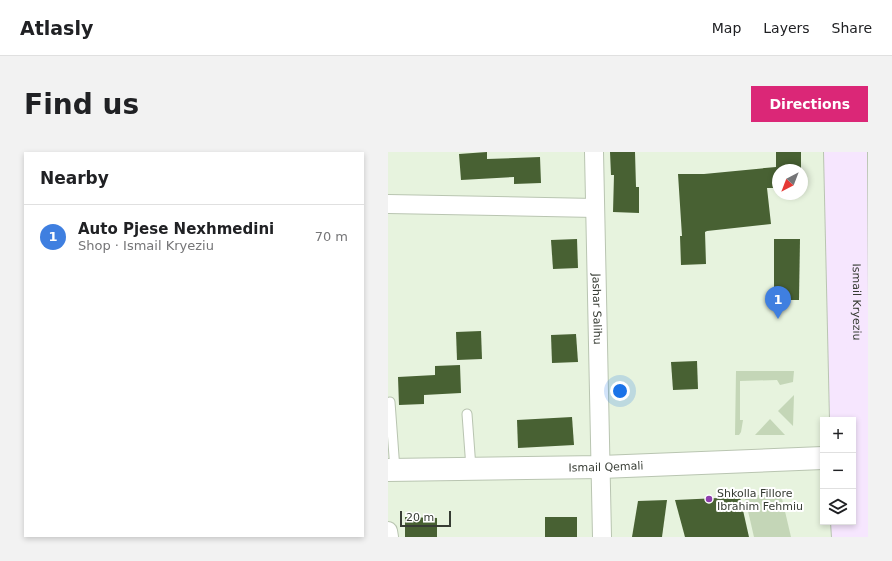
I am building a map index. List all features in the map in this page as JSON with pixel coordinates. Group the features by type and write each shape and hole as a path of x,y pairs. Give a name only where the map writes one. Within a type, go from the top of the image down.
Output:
{"main road":[{"name":"Ismail Kryeziu","path":"835,152 841,417"},
{"name":"Ismail Kryeziu","path":"855,453 856,152"},
{"name":"Ismail Kryeziu","path":"856,470 861,537"},
{"path":"842,525 843,537"}],"street":[{"name":"Jashar Salihu","path":"594,152 602,537"},
{"path":"388,204 595,208"},
{"name":"Ismail Qemali","path":"391,470 601,466 820,458"},
{"path":"388,531 389,537"}],"lane":[{"path":"390,402 391,470"},
{"path":"467,414 471,468"}],"green space":[{"path":"736,371 794,371 793,382 780,385 777,380 740,381 740,420 743,420 739,435 735,435"},
{"path":"794,395 793,426 778,411"},
{"path":"770,419 785,435 755,435"},
{"path":"780,490 791,537 754,537 745,498"}],"building":[{"path":"487,152 487,159 540,157 541,183 514,184 514,177 461,180 459,154"},
{"path":"610,152 635,152 636,187 639,187 639,213 613,212 614,175 611,175"},
{"path":"776,152 801,152 801,164 776,164"},
{"path":"772,167 772,188 767,188 771,224 707,231 705,232 706,264 681,265 680,236 682,236 678,174 704,174"},
{"path":"577,239 578,268 553,269 551,240"},
{"path":"774,239 800,239 799,300 774,300"},
{"path":"481,331 482,359 457,360 456,332"},
{"path":"576,334 578,362 552,363 551,335"},
{"path":"697,361 698,389 673,390 671,362"},
{"path":"460,365 461,393 424,395 424,404 399,405 398,377 435,375 435,366"},
{"path":"572,417 574,445 518,448 517,420"},
{"path":"740,497 749,537 685,537 675,500"},
{"path":"667,500 662,537 632,537 638,501"},
{"path":"405,517 437,518 437,537 405,537"},
{"path":"545,517 577,517 577,537 545,537"}],"place":[{"name":"Auto Pjese Nexhmedini","path":"778,319"},
{"name":"Shkolla Fillore Ibrahim Fehmiu","path":"709,499"}]}
